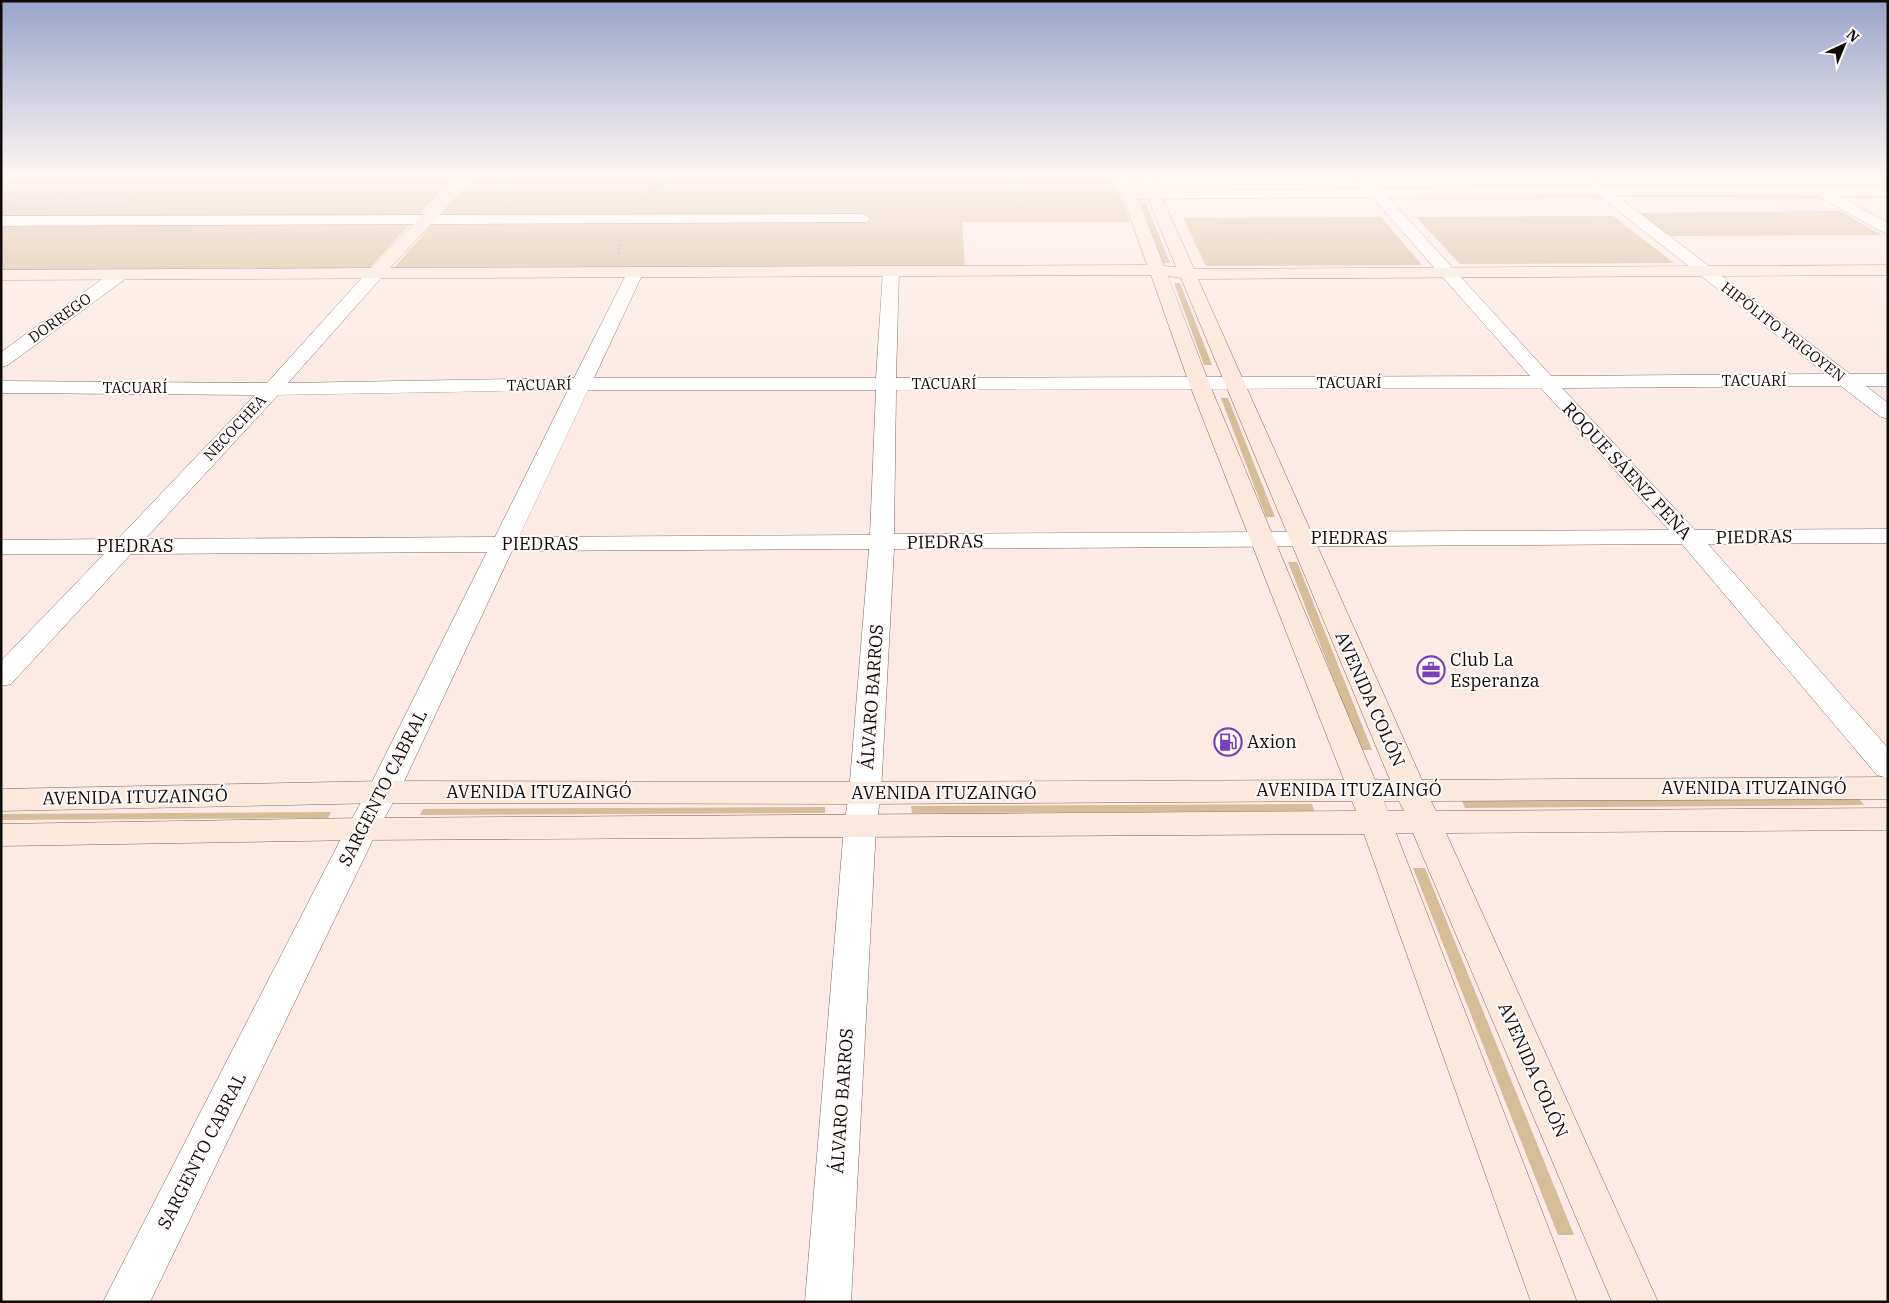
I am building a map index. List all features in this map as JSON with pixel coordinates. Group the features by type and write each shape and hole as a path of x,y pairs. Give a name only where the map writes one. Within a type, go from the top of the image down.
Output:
{"main road":[{"name":"NECOCHEA","path":"375,274 409,238"},
{"path":"1145,238 1199,384 1364,790 1554,1302"},
{"name":"AVENIDA COLÓN","path":"1172,238 1233,384 1635,1302"},
{"path":"1,275 118,276 1157,270 1188,274 1888,270"},
{"name":"AVENIDA ITUZAINGÓ","path":"1,800 383,792 865,793 1888,788"},
{"name":"AVENIDA ITUZAINGÓ","path":"1,835 362,829 1888,820"}],"street":[{"name":"ROQUE SÁENZ PEÑA","path":"1416,238 1689,538 1888,768"},
{"name":"HIPÓLITO YRIGOYEN","path":"1662,238 1888,413"},
{"name":"ÁLVARO BARROS","path":"828,1302 860,827 865,793 882,543 891,271"},
{"name":"SARGENTO CABRAL","path":"126,1302 362,829 383,792 583,384 635,273"},
{"name":"NECOCHEA","path":"1,678 272,389 375,274"},
{"name":"DORREGO","path":"1,361 118,276"},
{"name":"TACUARÍ","path":"1,387 272,389 583,384 1233,384 1888,380"},
{"name":"PIEDRAS","path":"1,547 882,543 1262,538 1888,536"}],"shaded area":[{"path":"1,238 398,238 368,270 1,271"},
{"path":"420,238 963,238 965,268 392,270"},
{"path":"1154,238 1160,238 1170,263 1163,263"},
{"path":"1192,238 1399,238 1422,265 1206,266"},
{"path":"1435,238 1641,238 1674,263 1460,264"},
{"path":"1174,283 1180,283 1212,365 1204,365"},
{"path":"1221,398 1228,398 1275,517 1266,517"},
{"path":"1288,562 1297,562 1372,750 1361,750"},
{"path":"1859,799 1864,805 1465,808 1462,801"},
{"path":"1312,804 1314,811 912,813 911,806"},
{"path":"825,807 825,813 420,815 423,809"},
{"path":"331,812 328,818 1,820 1,814"},
{"path":"1413,868 1425,868 1574,1235 1558,1235"}],"place":[{"name":"Club La Esperanza","path":"1431,670"},
{"name":"Axion","path":"1228,742"}]}
